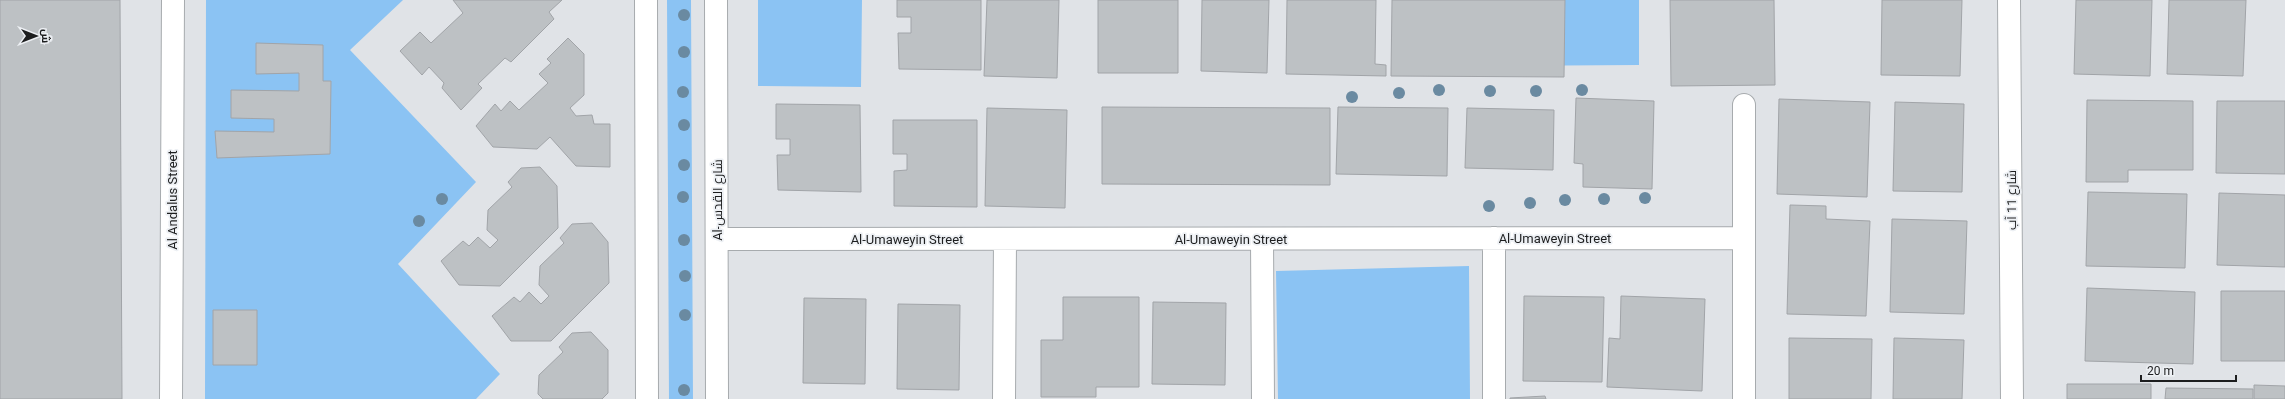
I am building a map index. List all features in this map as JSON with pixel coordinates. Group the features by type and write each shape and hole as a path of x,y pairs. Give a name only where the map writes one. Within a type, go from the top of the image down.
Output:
{"street":[{"name":"Al Andalus Street","path":"171,399 173,0"},
{"path":"646,0 647,399"},
{"name":"Al-شارع القدس","path":"716,0 718,239 717,399"},
{"name":"شارع 11 آب","path":"2009,0 2012,399"},
{"path":"1744,105 1744,399"},
{"path":"1494,238 1494,399"},
{"name":"Al-Umaweyin Street","path":"718,239 1744,238"},
{"path":"1004,399 1005,239"},
{"path":"1262,239 1263,399"}],"shaded area":[{"path":"206,0 403,0 350,50 476,182 398,264 500,374 476,399 205,399"},
{"path":"667,0 691,0 693,399 669,399"},
{"path":"758,0 862,0 861,87 758,86"},
{"path":"1488,0 1639,0 1639,65 1489,66"},
{"path":"1469,266 1470,399 1278,399 1276,271"}],"building":[{"path":"0,0 120,0 122,399 0,399"},
{"path":"453,0 562,0 549,12 554,19 511,62 505,58 478,84 482,88 461,110 442,88 444,83 429,67 422,75 400,51 420,32 431,43 463,13"},
{"path":"897,0 981,0 981,70 899,69 898,33 911,33 911,17 897,17"},
{"path":"987,0 1059,0 1057,78 984,76"},
{"path":"1098,0 1178,0 1178,73 1098,73"},
{"path":"1202,0 1269,0 1267,73 1201,71"},
{"path":"1287,0 1376,0 1375,64 1386,65 1386,76 1286,74"},
{"path":"1392,0 1565,0 1564,77 1391,76"},
{"path":"1670,0 1774,0 1775,85 1671,86"},
{"path":"1882,0 1962,0 1960,76 1881,75"},
{"path":"2076,0 2152,0 2150,76 2074,74"},
{"path":"2169,0 2246,0 2243,76 2167,74"},
{"path":"568,38 584,54 584,95 570,108 576,116 592,115 594,124 610,124 610,167 576,166 550,137 537,149 493,147 476,126 495,104 501,111 510,101 519,110 548,83 539,74 551,63 547,59"},
{"path":"256,43 323,45 323,81 331,81 330,154 217,158 215,131 274,132 274,119 231,118 231,90 299,91 299,73 256,74"},
{"path":"1576,98 1654,101 1652,189 1583,187 1583,164 1574,163"},
{"path":"1779,99 1870,102 1867,197 1777,194"},
{"path":"2087,100 2193,101 2193,170 2128,170 2128,182 2086,182"},
{"path":"2217,101 2285,101 2285,174 2216,173"},
{"path":"1895,102 1964,104 1962,192 1893,191"},
{"path":"776,104 860,105 861,192 778,190 777,155 790,155 790,139 776,139"},
{"path":"1102,107 1330,108 1330,185 1102,184"},
{"path":"1338,107 1448,108 1447,176 1336,174"},
{"path":"987,108 1067,110 1065,208 985,206"},
{"path":"1467,108 1554,110 1553,170 1465,168"},
{"path":"893,120 977,120 977,207 894,206 894,171 907,170 907,154 893,154"},
{"path":"540,167 557,186 558,228 500,286 459,285 441,261 463,241 469,246 478,237 490,248 498,240 487,230 488,210 512,187 508,182 521,168"},
{"path":"2088,192 2187,194 2185,268 2086,266"},
{"path":"2219,193 2285,195 2285,267 2217,265"},
{"path":"1790,205 1826,206 1826,219 1870,221 1866,316 1787,314"},
{"path":"1892,219 1967,221 1964,314 1890,312"},
{"path":"592,223 608,242 609,283 551,341 511,341 492,316 514,297 520,302 529,292 541,304 549,296 539,285 540,266 564,243 560,238 572,224"},
{"path":"2087,288 2195,292 2193,364 2085,361"},
{"path":"2221,291 2285,291 2285,361 2221,361"},
{"path":"1524,296 1604,297 1602,382 1523,381"},
{"path":"1621,296 1705,299 1702,391 1607,387 1609,338 1620,339"},
{"path":"1063,297 1139,297 1139,387 1096,387 1096,397 1041,397 1041,340 1063,340"},
{"path":"804,298 866,299 865,384 803,383"},
{"path":"1153,302 1226,303 1225,385 1152,384"},
{"path":"898,304 960,305 959,390 897,389"},
{"path":"213,310 257,310 257,365 213,365"},
{"path":"591,332 608,350 608,393 602,399 543,399 538,394 539,375 563,352 559,347 572,333"},
{"path":"1789,338 1872,339 1871,399 1789,399"},
{"path":"1894,338 1964,340 1962,399 1893,399"},
{"path":"2067,384 2151,384 2151,399 2067,399"},
{"path":"2254,385 2285,386 2285,399 2254,399"},
{"path":"2166,388 2253,389 2253,399 2165,399"},
{"path":"1545,396 1546,399 1510,399 1510,398"}]}
